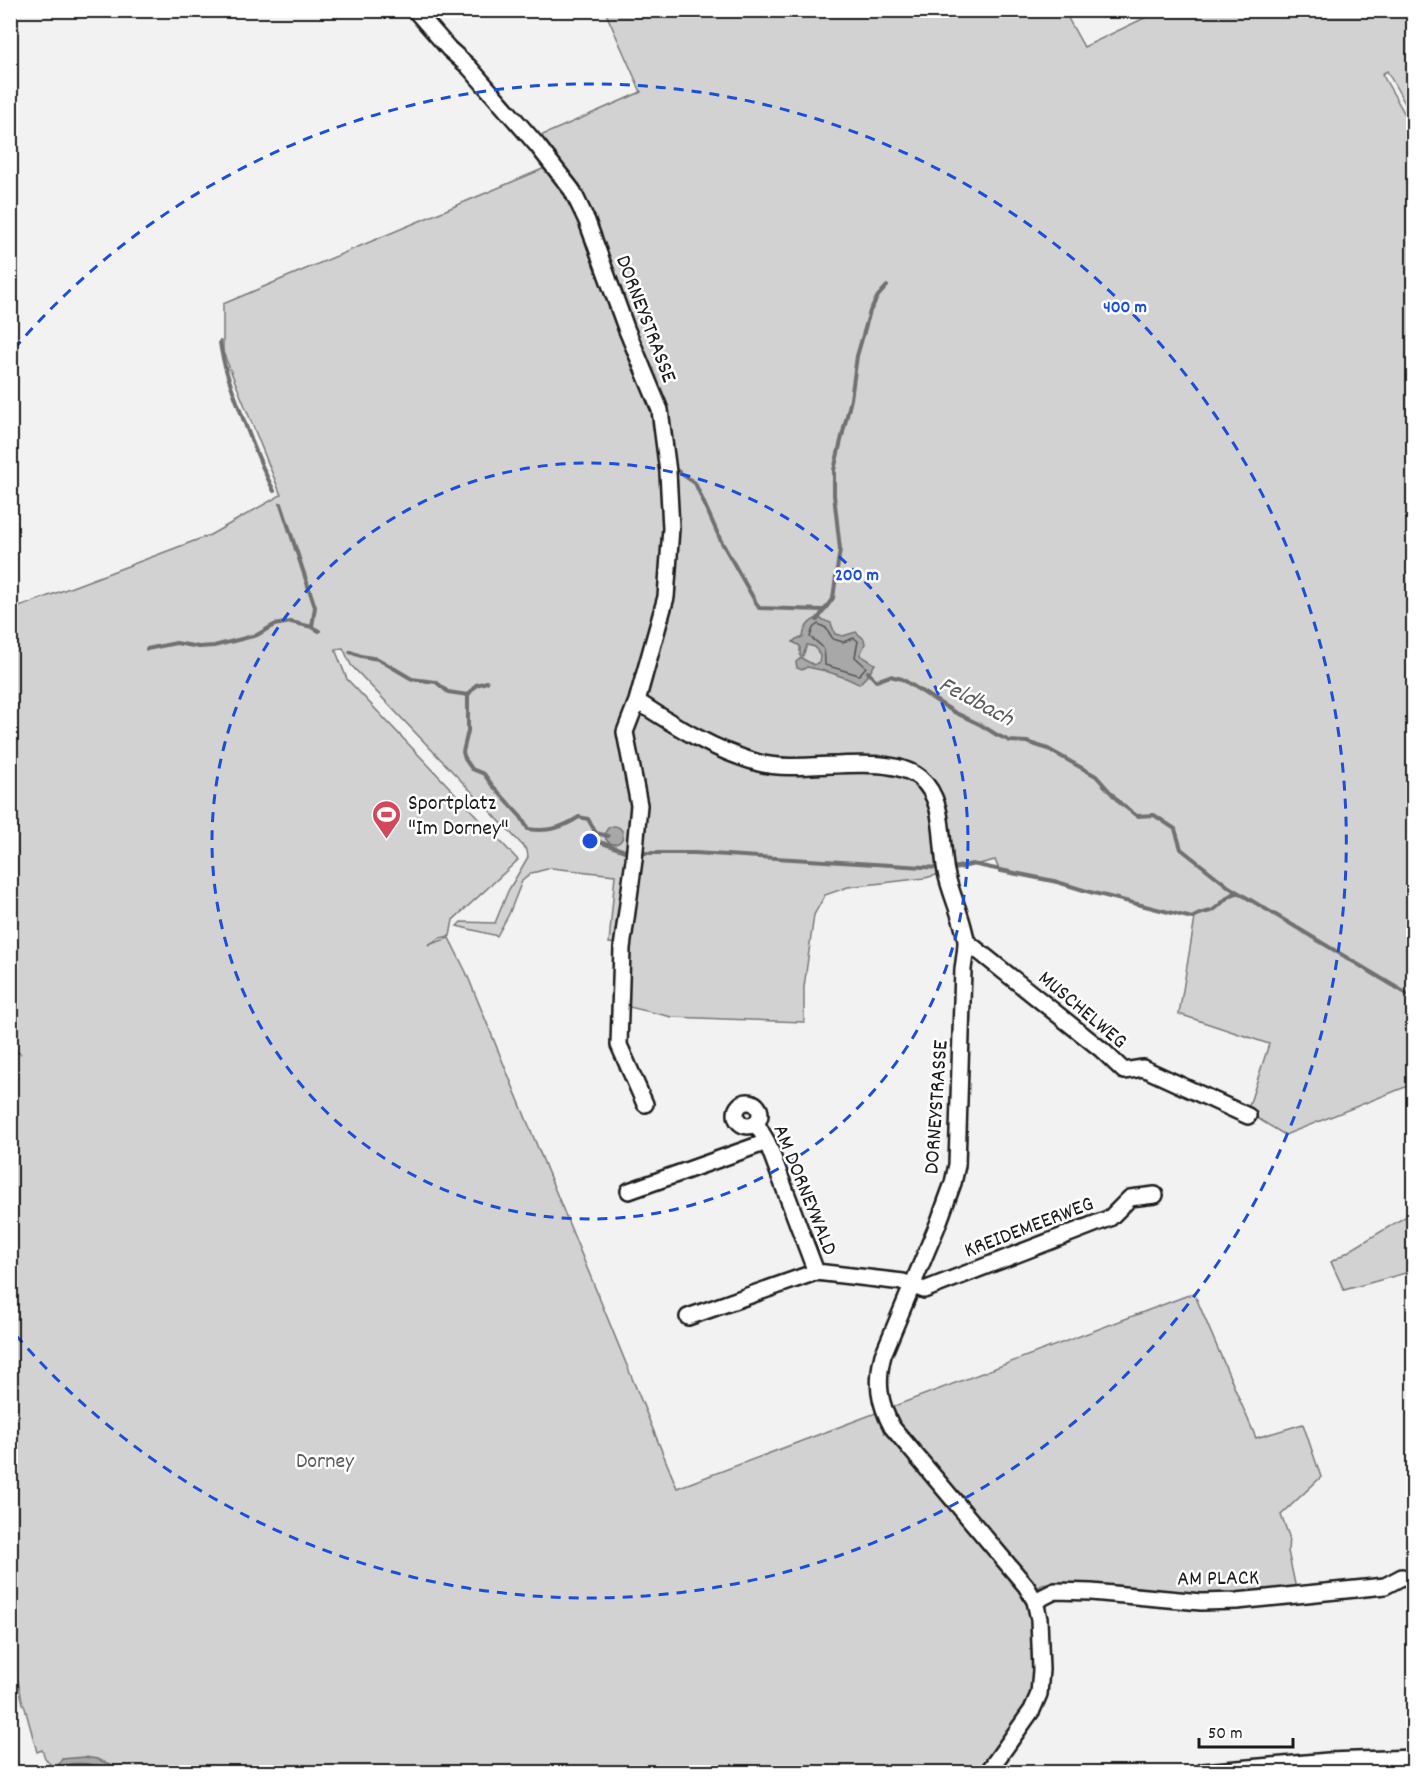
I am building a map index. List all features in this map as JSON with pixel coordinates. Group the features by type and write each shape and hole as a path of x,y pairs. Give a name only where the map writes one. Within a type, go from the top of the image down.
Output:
{"street":[{"name":"DORNEYSTRASSE","path":"415,10 449,49 469,67 572,190 587,221 626,328 660,410 668,472 671,528 666,597 637,701 625,732 639,805 622,948 619,1045 645,1104"},
{"name":"DORNEYSTRASSE","path":"637,701 680,729 760,764 794,767 881,764 904,770 920,778 935,796 946,871 966,941 963,969 957,1165 938,1224 883,1355 879,1368 878,1390 882,1407 892,1427 1026,1586 1035,1600 1039,1619 1041,1670 1039,1694 1032,1710 988,1773"},
{"name":"MUSCHELWEG","path":"966,941 1102,1050 1124,1071 1143,1068 1248,1116"},
{"name":"AM DORNEYWALD","path":"756,1123 767,1142 816,1272"},
{"path":"629,1191 767,1142"},
{"name":"KREIDEMEERWEG","path":"913,1286 924,1290 1110,1218 1130,1198 1155,1195"},
{"name":"AM DORNEYWALD","path":"688,1317 816,1272 903,1282 913,1286"},
{"name":"AM PLACK","path":"1035,1600 1055,1591 1064,1591 1116,1593 1201,1602 1237,1601 1385,1586 1402,1577"},
{"path":"1203,1773 1347,1767 1413,1758"}],"green space":[{"name":"Dorney","path":"605,11 1064,11 1084,47 1159,11 1413,11 1413,118 1387,71 1382,74 1414,130 1413,1084 1285,1135 1247,1112 1269,1044 1179,1014 1195,918 1061,884 1000,872 995,860 925,878 848,887 825,895 814,915 804,987 804,1022 672,1017 625,1006 627,945 609,943 615,875 551,868 532,873 522,881 509,914 497,936 457,926 461,922 495,923 508,891 528,857 527,850 351,665 343,648 335,649 347,679 518,860 453,920 450,936 440,938 428,945 449,938 466,972 677,1488 1194,1293 1256,1438 1303,1424 1321,1477 1281,1515 1289,1536 1288,1551 1296,1589 1289,1592 1199,1596 1084,1585 1044,1584 1035,1589 1032,1680 1027,1705 983,1772 56,1772 42,1750 37,1752 11,1650 10,1050 21,1054 10,1047 11,610 210,535 281,495 223,352 223,304 545,168 571,199 581,193 564,167 538,137 641,92"},
{"path":"1413,1212 1413,1271 1344,1290 1331,1262"}],"water":[{"path":"818,618 831,623 835,634 843,636 856,632 864,639 865,644 860,655 875,664 859,684 820,670 807,667 802,670 797,668 796,662 801,658 814,665 819,662 820,656 815,647 807,645 803,656 800,656 800,646 793,642 803,637 804,630"},
{"path":"614,826 620,829 623,835 620,841 614,844 608,841 605,835 608,829"},
{"path":"85,1757 97,1759 124,1770 123,1772 59,1772 57,1768 62,1759"}],"waterway":[{"name":"Feldbach","path":"817,620 833,598 840,549 834,495 834,470 851,399 857,356 870,311 878,296 887,286"},
{"path":"220,342 226,369 241,413 274,491"},
{"path":"673,468 695,483 721,541 759,608 823,610"},
{"path":"281,504 315,607 312,627"},
{"path":"147,649 176,643 199,647 214,646 257,635 274,625 291,622 319,631"},
{"path":"350,652 378,659 412,679 436,682 448,692 468,695 468,731 463,752 465,759 472,769 484,774 521,817 528,829 555,828 579,817 588,819 596,833 608,836"},
{"name":"Feldbach","path":"868,672 876,681 890,676 902,679 954,712 997,735 1010,741 1027,742 1048,749 1096,776 1120,803 1137,816 1154,815 1175,829 1181,849 1229,887 1414,998"},
{"path":"468,695 476,685 487,682"},
{"path":"594,830 591,839 625,851"},
{"path":"642,853 695,853 940,868"},
{"path":"948,869 972,864 1054,881 1192,918 1211,911 1237,893"}],"place":[{"name":"Sportplatz \"Im Dorney\"","path":"387,840"}]}
